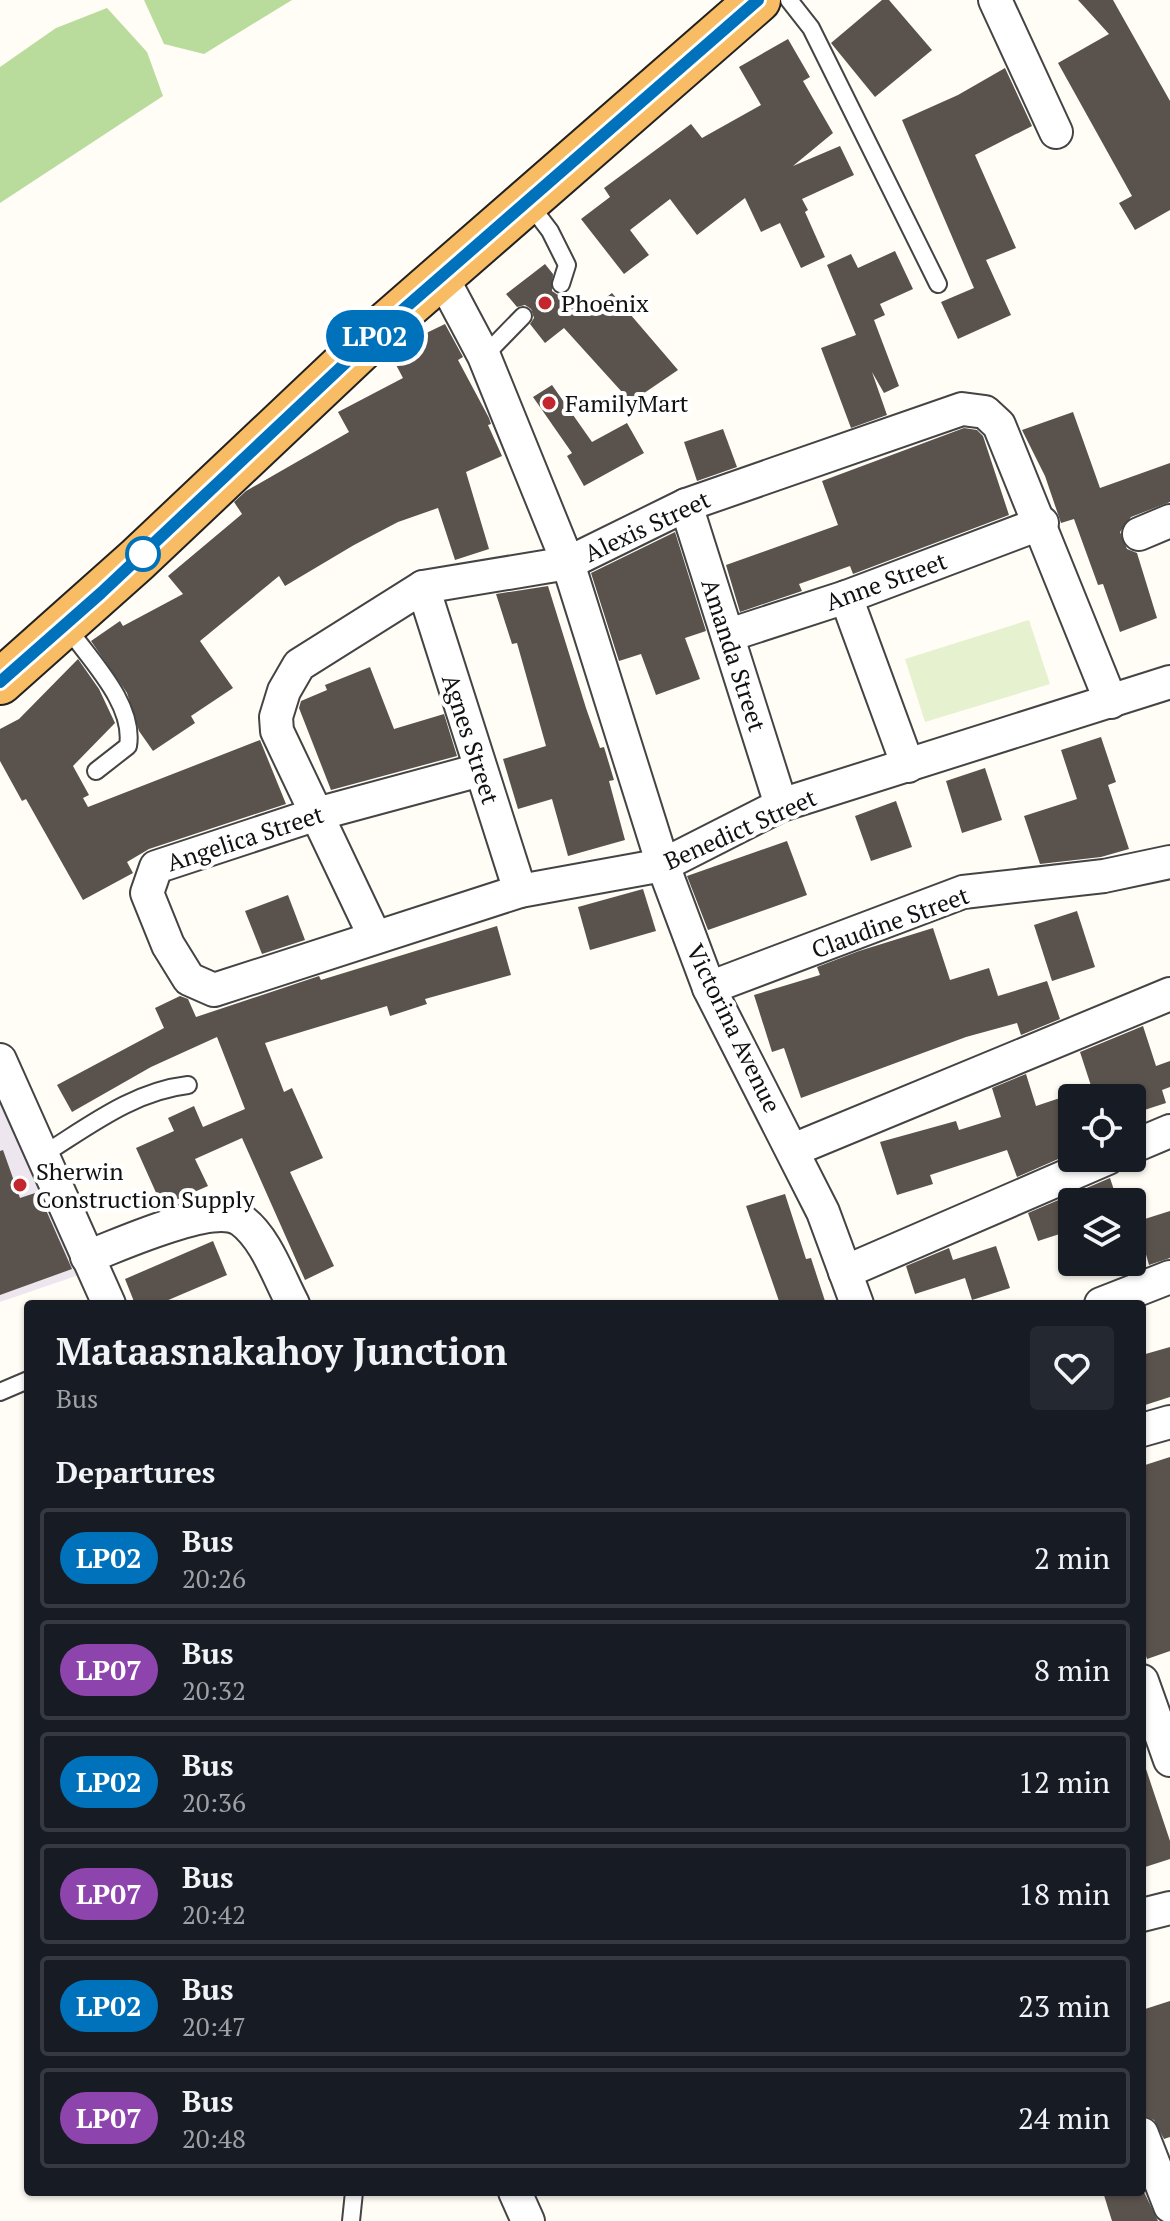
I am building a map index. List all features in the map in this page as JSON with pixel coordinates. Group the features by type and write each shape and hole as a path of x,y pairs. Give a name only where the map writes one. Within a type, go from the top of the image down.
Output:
{"highway":[{"path":"0,682 66,626 526,200 758,0"}],"street":[{"path":"995,0 1056,132"},
{"name":"Victorina Avenue","path":"442,277 484,356 568,563 663,865 709,988 823,1212 856,1300"},
{"name":"Alexis Street","path":"374,935 277,731 276,717 284,691 299,665 423,587 568,563 686,505 962,409 985,412 999,425 1042,523 1111,702"},
{"name":"Amanda Street","path":"686,505 781,805"},
{"path":"1139,534 1170,521"},
{"name":"Anne Street","path":"729,635 846,597 1042,523"},
{"name":"Agnes Street","path":"423,587 520,891"},
{"path":"846,597 908,766"},
{"name":"Benedict Street","path":"214,990 374,935 520,891 663,865 781,805 1170,682"},
{"name":"Angelica Street","path":"214,990 189,979 168,945 147,893 156,867 317,814 480,770"},
{"name":"Claudine Street","path":"709,988 963,892 1104,876 1170,862"},
{"path":"793,1150 1170,994"},
{"path":"0,1060 107,1300"},
{"path":"1146,1141 1170,1131"},
{"path":"845,1272 1076,1172"},
{"path":"87,1257 214,1215 239,1219 259,1240 291,1300"},
{"path":"1111,1300 1170,1277"},
{"path":"1146,1429 1170,1422"},
{"path":"1146,1692 1170,1760"},
{"path":"1146,1914 1170,1908"},
{"path":"1146,2144 1170,2206"},
{"path":"517,2196 528,2221"}],"lane":[{"path":"789,0 811,28 938,284"},
{"path":"526,200 550,231 567,265 561,284"},
{"path":"484,356 523,316"},
{"path":"66,626 124,709 131,732 128,746 96,771"},
{"path":"44,1154 117,1108 164,1087 188,1085"},
{"path":"0,1392 24,1382"},
{"path":"351,2221 354,2196"}],"shaded area":[{"name":"Sherwin Construction Supply","path":"0,1095 79,1275 0,1302"}],"green space":[{"path":"144,0 292,0 204,54 164,44"},
{"path":"107,8 147,52 163,96 0,203 0,67 56,28"},
{"path":"1029,620 1050,684 925,722 905,659"}],"building":[{"path":"882,0 889,0 932,50 875,97 831,43"},
{"path":"1078,0 1113,0 1170,101 1170,210 1135,230 1119,203 1132,196 1058,63 1109,34"},
{"path":"788,39 810,77 803,81 833,133 793,166 840,146 854,175 802,199 825,257 801,268 780,223 761,232 745,198 697,235 670,199 630,230 649,255 624,274 581,219 610,197 604,188 691,124 702,138 761,105 739,67"},
{"path":"1005,68 1032,126 975,155 1016,248 986,260 1011,315 958,339 941,302 974,288 902,120 958,95"},
{"path":"895,251 913,289 880,304 885,315 874,320 899,386 884,393 872,372 887,415 851,428 821,348 856,335 827,265 851,254 858,268"},
{"path":"545,264 553,274 552,291 558,295 568,292 585,314 612,293 678,370 631,402 564,328 545,343 530,324 534,318 531,309 525,305 517,307 506,294"},
{"path":"445,324 463,357 458,360 489,418 491,424 488,425 502,456 466,472 489,549 455,560 438,508 398,522 285,586 279,576 200,641 233,688 191,716 195,723 153,751 139,731 127,693 91,641 120,621 123,626 183,594 168,576 242,514 234,502 246,491 349,432 338,412 403,378 394,361 421,347 416,338"},
{"path":"552,385 592,442 627,423 644,453 584,486 567,456 572,453 533,397"},
{"path":"1073,412 1100,488 1170,463 1170,502 1131,517 1120,532 1127,549 1137,553 1157,618 1120,632 1103,584 1098,585 1074,519 1061,523 1045,476 1022,430"},
{"path":"964,428 977,430 983,436 1009,515 853,574 850,566 799,584 802,591 740,612 726,565 838,525 822,481"},
{"path":"723,429 737,467 697,481 684,442"},
{"path":"675,532 706,631 685,638 700,679 656,695 641,654 619,661 591,573"},
{"path":"548,586 586,708 600,748 604,747 614,780 609,781 625,840 568,856 552,799 518,809 503,759 546,746 517,643 512,644 496,594"},
{"path":"78,659 99,689 115,723 73,766 89,795 83,798 88,807 260,740 286,804 149,849 127,862 133,873 83,900 26,799 22,801 0,761 0,729 19,719"},
{"path":"370,667 394,729 444,714 457,756 331,790 299,708 301,701 327,690 325,685"},
{"path":"1101,737 1116,782 1108,785 1129,849 1101,857 1040,864 1024,816 1077,799 1061,750"},
{"path":"985,768 1002,820 962,833 946,781"},
{"path":"896,801 912,847 871,861 855,816"},
{"path":"787,841 807,895 708,930 687,876"},
{"path":"643,889 656,931 590,950 578,907"},
{"path":"288,895 305,940 262,954 245,911"},
{"path":"1077,911 1095,967 1052,981 1034,925"},
{"path":"497,926 511,975 425,999 427,1004 390,1016 387,1006 265,1043 284,1092 292,1088 323,1158 290,1172 334,1266 305,1280 242,1138 195,1159 208,1186 162,1206 136,1148 174,1131 168,1118 194,1106 203,1127 245,1109 217,1037 151,1067 72,1112 57,1085 164,1028 155,1008 180,996 188,999 196,1017 319,976 321,980"},
{"path":"933,928 950,980 989,968 998,996 1047,981 1060,1019 1021,1035 1017,1023 966,1037 801,1098 784,1048 772,1052 754,995 820,975 817,967"},
{"path":"1143,1026 1156,1066 1170,1061 1170,1087 1162,1090 1166,1103 1146,1109 1146,1084 1090,1084 1080,1052"},
{"path":"1026,1074 1036,1106 1058,1099 1058,1159 1017,1177 1007,1150 930,1175 933,1184 897,1195 880,1142 956,1121 959,1130 1001,1117 992,1088"},
{"name":"Sherwin Construction Supply","path":"3,1150 20,1198 38,1192 72,1269 0,1295 0,1151"},
{"path":"1110,1178 1113,1188 1087,1188"},
{"path":"785,1194 806,1259 811,1258 825,1300 779,1300 746,1206"},
{"path":"1058,1200 1058,1235 1038,1241 1028,1213"},
{"path":"1170,1211 1170,1258 1149,1265 1146,1254 1146,1219"},
{"path":"213,1241 227,1275 168,1300 133,1300 125,1279"},
{"path":"996,1246 1010,1288 972,1300 965,1278 915,1294 906,1266 949,1248 953,1260"},
{"path":"1170,1347 1170,1397 1146,1405 1146,1354"},
{"path":"1170,1457 1170,1651 1147,1659 1146,1656 1146,1465"},
{"path":"1146,1769 1170,1841 1170,1859 1146,1867"},
{"path":"1170,2001 1170,2137 1164,2139 1154,2120 1146,2117 1146,2009"},
{"path":"1104,2196 1146,2196 1158,2221 1112,2221"}],"bus line":[{"name":"LP02","path":"0,682 66,626 390,321 758,0"}],"place":[{"name":"Phoenix","path":"545,303"},
{"name":"FamilyMart","path":"549,403"},
{"name":"Sherwin Construction Supply","path":"20,1185"}]}
